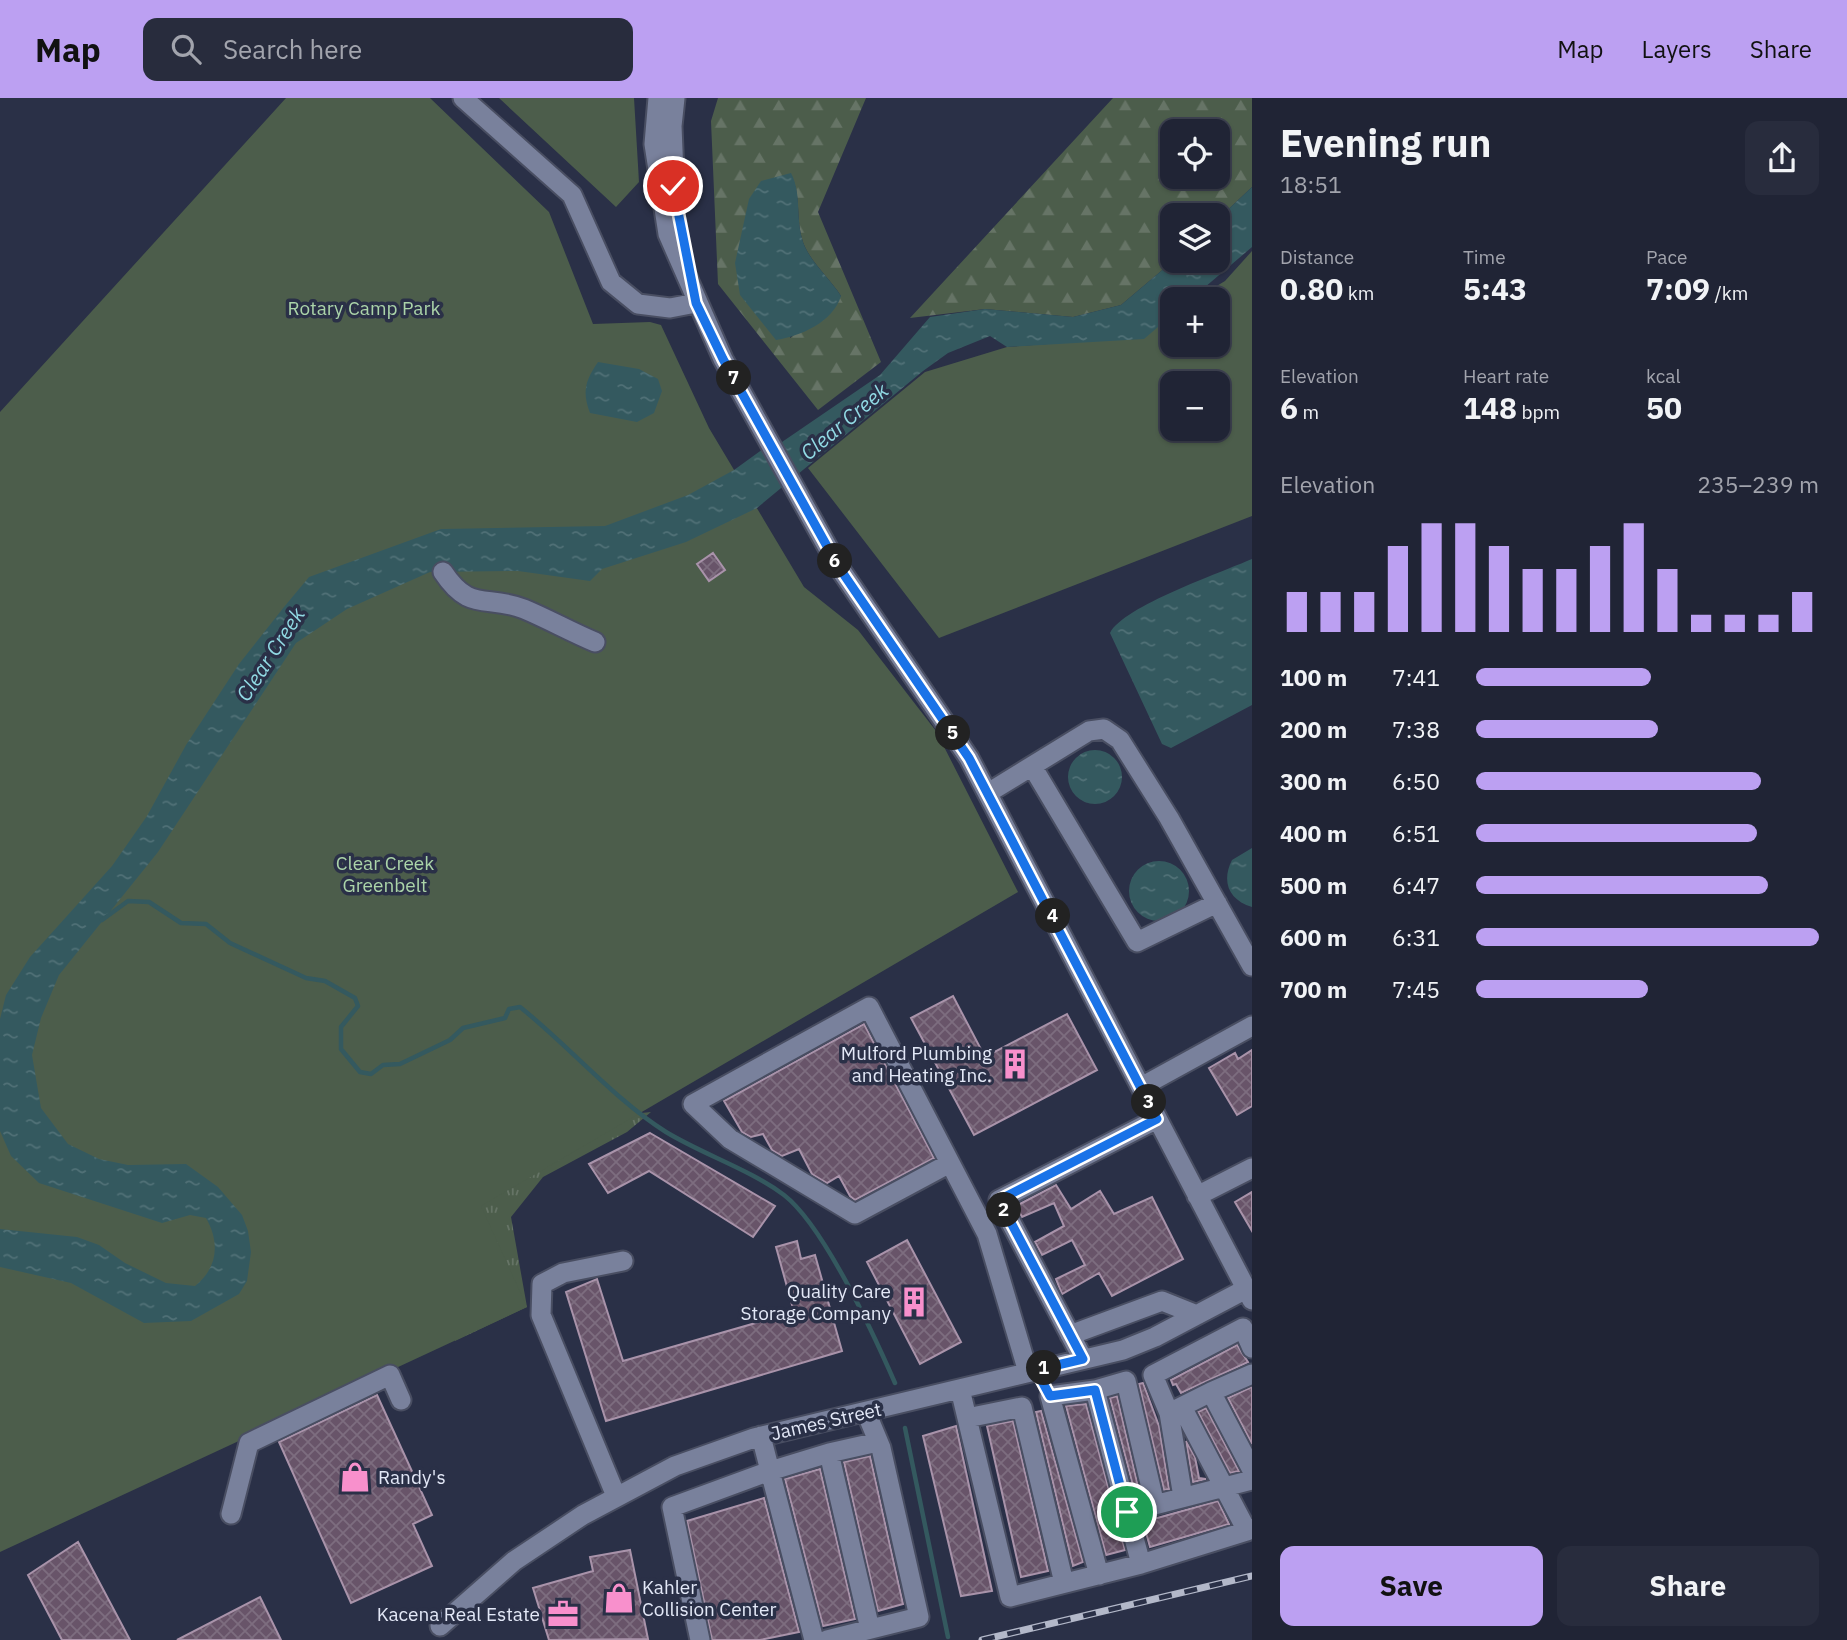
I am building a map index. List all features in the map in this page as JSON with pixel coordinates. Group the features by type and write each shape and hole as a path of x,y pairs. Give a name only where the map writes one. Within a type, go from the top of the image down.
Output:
{"street":[{"path":"463,98 572,195 611,282 638,304 670,308 696,303"},
{"path":"658,98 654,144 668,234 696,303 723,359 757,416 817,529 874,621 925,690 988,793 1249,1295"},
{"path":"675,98 673,186 696,303"},
{"path":"443,572 457,592 477,601 521,608 595,642"},
{"path":"988,793 1089,731 1104,729 1120,740 1252,966"},
{"path":"1032,766 1137,942 1217,903"},
{"path":"950,1163 855,1214 730,1139 693,1104 869,1007 987,1234 1032,1371 1050,1396 1098,1575"},
{"path":"1141,1087 1252,1026"},
{"path":"1083,1359 999,1200 1157,1119"},
{"path":"1197,1196 1252,1168"},
{"path":"616,1496 541,1315 542,1284 563,1273 623,1261"},
{"name":"James Street","path":"440,1626 514,1561 616,1496 674,1466 761,1436 1140,1343 1197,1315 1249,1295"},
{"path":"1070,1335 1162,1301 1197,1315"},
{"path":"967,1418 1022,1407 1050,1396 1095,1390 1153,1374 1242,1328 1252,1348"},
{"path":"960,1389 1010,1597 1141,1564 1249,1530 1153,1374 1140,1343"},
{"path":"1175,1410 1252,1374"},
{"path":"231,1514 249,1443 390,1375 401,1400"},
{"path":"1126,1381 1155,1505"},
{"path":"1095,1390 1141,1564"},
{"path":"1211,1392 1252,1470"},
{"path":"1022,1407 1064,1583"},
{"path":"1175,1410 1183,1497"},
{"path":"827,1640 919,1617 878,1442 866,1412"},
{"path":"761,1436 814,1640"},
{"path":"700,1640 672,1507 770,1471 878,1442"},
{"path":"829,1453 870,1629"},
{"path":"1127,1512 1252,1480"}],"green space":[{"name":"Clear Creek Greenbelt","path":"286,98 430,98 549,212 593,324 650,322 661,325 709,428 804,587 858,630 936,731 1018,892 481,1206 527,1307 0,1552 0,412"},
{"path":"499,98 634,98 639,182 616,207"},
{"path":"718,98 866,98 818,212 881,362 818,410 718,284 711,121","holes":["790,173 794,182 805,247 841,296 790,338"]},
{"path":"1113,98 1252,98 1252,187 1230,208 1230,203 1160,203 1160,272 1121,305 1073,317 985,309 910,318"},
{"path":"1252,251 1252,516 939,638 808,468 925,372 1007,347 1132,338 1160,320 1160,357 1230,357 1230,287 1215,287 1225,281"},
{"path":"651,1112 627,1132 543,1177 511,1217 527,1307 455,1341 457,1207 595,1118"}],"water":[{"path":"791,173 797,191 800,228 805,247 841,296 824,320 796,335 776,340 740,295 735,263 749,199 761,181"},
{"path":"1252,187 1252,247 1230,266 1230,208"},
{"name":"Clear Creek","path":"1160,272 1222,273 1205,287 1160,287 1160,325 1144,339 1007,347 990,336 948,353 757,508 686,542 602,569 590,581 518,571 430,572 347,609 296,643 158,852 59,975 41,1018 32,1055 41,1108 68,1144 99,1159 128,1165 186,1164 218,1187 242,1215 248,1231 251,1252 247,1281 239,1294 191,1321 144,1323 71,1283 0,1267 0,1229 77,1237 99,1245 125,1263 166,1283 195,1286 203,1279 212,1263 215,1245 206,1218 190,1215 162,1223 39,1183 11,1156 0,1131 0,1019 6,995 30,957 112,866 147,816 186,745 239,664 309,577 441,529 605,526 688,495 734,470 763,449 782,442 880,375 930,317 985,309 1073,317 1121,305"},
{"path":"598,362 639,369 658,379 662,391 654,413 637,422 590,413 586,387"},
{"path":"1252,559 1252,705 1171,748 1162,744 1110,633 1119,623 1153,601"},
{"path":"1095,750 1114,758 1122,777 1114,796 1095,804 1076,796 1068,777 1076,758"},
{"path":"1252,848 1252,907 1233,895 1227,883 1227,876 1232,860"},
{"path":"1159,861 1176,866 1184,874 1189,891 1184,908 1176,916 1159,921 1142,916 1134,908 1129,891 1134,874 1142,866"}],"building":[{"path":"713,553 725,570 709,581 697,564"},
{"name":"Mulford Plumbing and Heating Inc.","path":"953,996 985,1057 1067,1014 1097,1070 974,1135 911,1018"},
{"path":"864,1024 934,1158 855,1200 839,1176 827,1183 812,1174 799,1149 782,1156 772,1150 763,1134 751,1137 742,1132 724,1101"},
{"path":"1252,1050 1252,1106 1237,1115 1209,1068 1235,1053 1238,1059"},
{"path":"650,1133 775,1206 753,1237 649,1171 608,1193 589,1164"},
{"path":"1056,1185 1071,1209 1100,1191 1114,1214 1152,1197 1183,1259 1112,1296 1099,1273 1062,1294 1056,1279 1085,1265 1072,1240 1042,1255 1035,1242 1064,1226 1054,1203 1022,1217 1016,1206"},
{"path":"1252,1192 1252,1231 1235,1202"},
{"name":"Quality Care Storage Company","path":"907,1240 961,1342 920,1364 867,1262"},
{"path":"797,1241 801,1259 815,1255 842,1351 606,1421 566,1292 597,1279 623,1361 794,1312 776,1247"},
{"path":"1237,1345 1248,1362 1181,1393 1176,1384 1173,1385 1171,1380"},
{"path":"1143,1383 1159,1426 1169,1489 1164,1490 1139,1384"},
{"path":"1252,1387 1252,1444 1228,1398"},
{"name":"Randy's","path":"377,1395 432,1515 413,1524 432,1566 351,1603 279,1442"},
{"path":"1117,1396 1140,1495 1136,1497 1110,1398"},
{"path":"1086,1404 1125,1550 1106,1555 1066,1406"},
{"path":"1206,1408 1239,1471 1230,1473 1198,1412"},
{"path":"1041,1411 1083,1562 1073,1566 1036,1412"},
{"path":"1013,1421 1048,1571 1021,1577 987,1426"},
{"path":"956,1426 992,1591 961,1596 923,1436"},
{"path":"1186,1441 1195,1457 1199,1478 1206,1479 1193,1482"},
{"path":"870,1456 903,1604 878,1611 844,1462"},
{"path":"820,1469 855,1619 823,1626 785,1479"},
{"path":"764,1498 799,1632 760,1640 712,1640 687,1521"},
{"path":"1218,1501 1229,1524 1150,1547 1143,1522"},
{"path":"78,1542 130,1640 62,1640 28,1575"},
{"path":"630,1550 648,1639 549,1640 533,1588 593,1571 590,1557"},
{"path":"260,1597 281,1640 177,1640"}],"waterway":[{"path":"102,920 128,901 149,902 181,923 206,924 230,943 306,978 325,981 355,998 358,1006 341,1027 341,1049 360,1072 371,1074 383,1065 400,1064 450,1040 463,1028 505,1018 509,1009 520,1007 647,1119 666,1132 770,1186 799,1210 847,1283 895,1383"},
{"path":"905,1428 948,1637"}],"railway":[{"path":"982,1640 1252,1576"}],"place":[{"name":"Mulford Plumbing and Heating Inc.","path":"1015,1064"},
{"name":"Quality Care Storage Company","path":"914,1302"},
{"name":"Randy's","path":"355,1477"},
{"name":"Kahler Collision Center","path":"619,1598"},
{"name":"Kacena Real Estate","path":"563,1614"}],"route":[{"path":"673,186 696,303 723,359 838,566 969,758 1157,1119 999,1200 1083,1359 1036,1370 1050,1396 1095,1390 1127,1512"}],"park label":[{"name":"Rotary Camp Park","path":"364,308"}]}
